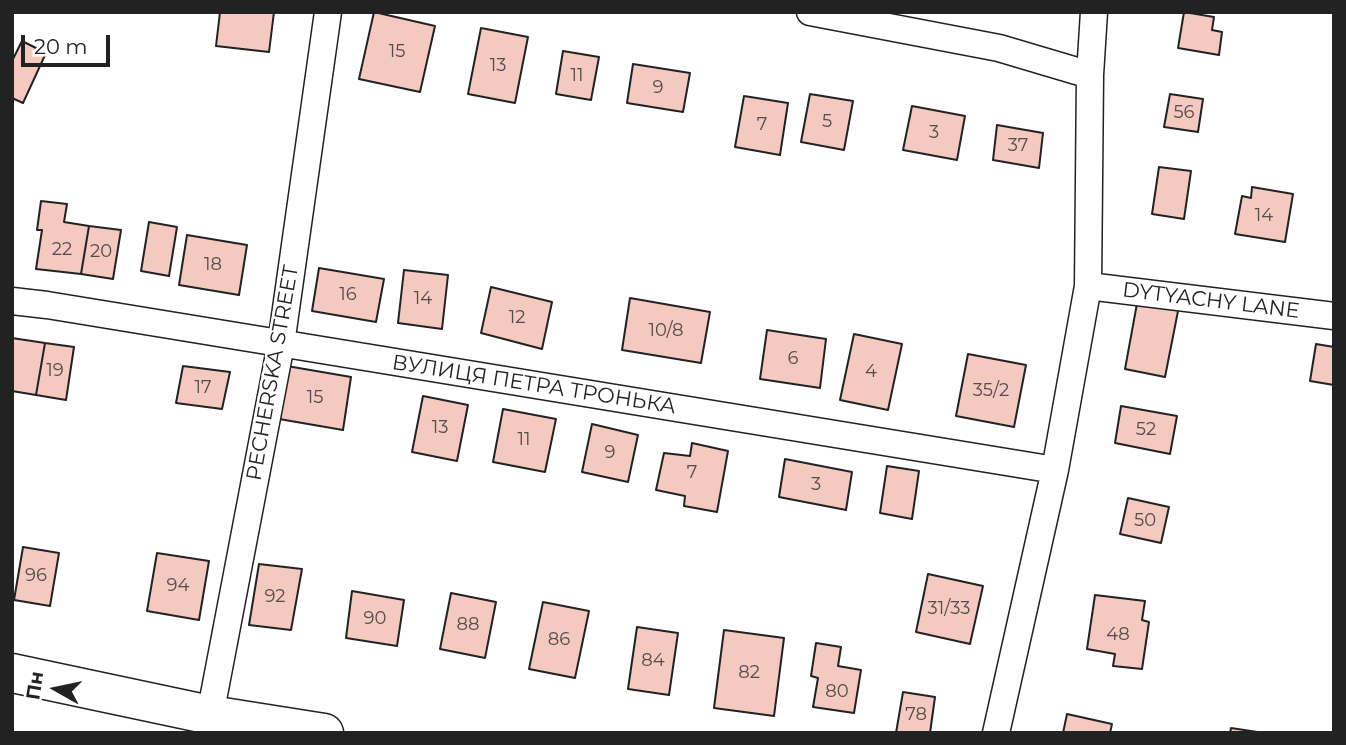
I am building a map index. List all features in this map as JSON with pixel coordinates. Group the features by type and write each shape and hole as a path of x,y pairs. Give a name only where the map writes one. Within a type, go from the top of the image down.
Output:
{"main road":[{"path":"12,673 208,724 324,733"}],"street":[{"name":"PECHERSKA STREET","path":"208,724 281,344 328,12"},
{"path":"810,12 999,48 1090,75"},
{"path":"996,733 1055,470 1088,286 1090,75 1094,12"},
{"name":"DYTYACHY LANE","path":"1088,286 1334,316"},
{"name":"ВУЛИЦЯ ПЕТРА ТРОНЬКА","path":"12,301 1055,470"}],"building":[{"path":"220,12 274,12 269,52 216,46"},
{"path":"374,12 435,26 420,92 359,79"},
{"path":"1184,12 1214,17 1212,30 1222,32 1219,55 1178,48"},
{"path":"481,28 528,37 515,103 468,94"},
{"path":"22,41 46,53 23,103 12,98 12,61"},
{"path":"563,51 599,57 591,100 556,94"},
{"path":"633,64 690,73 683,112 627,103"},
{"path":"810,94 853,101 844,150 801,142"},
{"path":"1170,94 1203,99 1198,132 1164,127"},
{"path":"744,96 788,103 780,155 735,147"},
{"path":"912,106 965,116 957,160 903,150"},
{"path":"997,125 1043,133 1039,168 993,160"},
{"path":"1159,167 1191,171 1184,219 1152,214"},
{"path":"1252,187 1293,194 1285,242 1235,234 1242,196 1251,198"},
{"path":"41,201 67,204 64,222 89,226 81,274 36,269 42,230 37,230"},
{"path":"149,222 177,227 169,276 141,271"},
{"path":"89,226 121,230 113,279 81,274"},
{"path":"187,235 247,245 239,295 179,285"},
{"path":"319,268 384,279 376,322 312,311"},
{"path":"404,270 448,275 442,329 398,323"},
{"path":"491,287 552,302 542,349 481,333"},
{"path":"630,298 710,312 701,363 622,350"},
{"path":"1138,298 1179,306 1165,377 1125,369"},
{"path":"767,330 826,339 820,388 760,379"},
{"path":"854,334 902,344 888,410 840,400"},
{"path":"12,338 45,343 36,395 12,391"},
{"path":"45,343 74,347 66,400 36,395"},
{"path":"1316,344 1334,347 1334,385 1310,381"},
{"path":"968,354 1026,365 1014,427 956,416"},
{"path":"183,366 230,372 222,409 176,403"},
{"path":"287,366 351,377 343,430 279,419"},
{"path":"423,396 468,405 457,461 412,452"},
{"path":"1121,406 1177,416 1170,454 1115,443"},
{"path":"503,409 556,419 545,472 493,462"},
{"path":"592,424 638,435 628,482 582,472"},
{"path":"692,443 728,451 717,512 684,506 685,496 656,490 664,453 690,456"},
{"path":"785,459 852,472 846,510 779,497"},
{"path":"887,466 919,471 912,519 880,513"},
{"path":"1128,498 1169,507 1161,543 1120,534"},
{"path":"23,547 59,553 50,606 14,600"},
{"path":"157,553 209,561 199,620 147,611"},
{"path":"259,564 302,569 291,630 249,625"},
{"path":"928,574 983,586 970,644 916,632"},
{"path":"352,591 404,600 397,646 346,638"},
{"path":"451,593 496,602 485,658 440,649"},
{"path":"1095,595 1145,601 1142,620 1149,622 1142,669 1113,666 1115,654 1087,649"},
{"path":"543,602 589,611 575,678 529,669"},
{"path":"637,627 678,633 669,695 628,689"},
{"path":"724,630 784,638 774,716 714,708"},
{"path":"816,643 841,647 838,666 861,670 854,713 813,707 818,678 811,676"},
{"path":"903,692 935,697 930,733 896,733"},
{"path":"1067,714 1112,724 1110,733 1063,733"},
{"path":"1231,728 1264,733 1230,733"}]}
